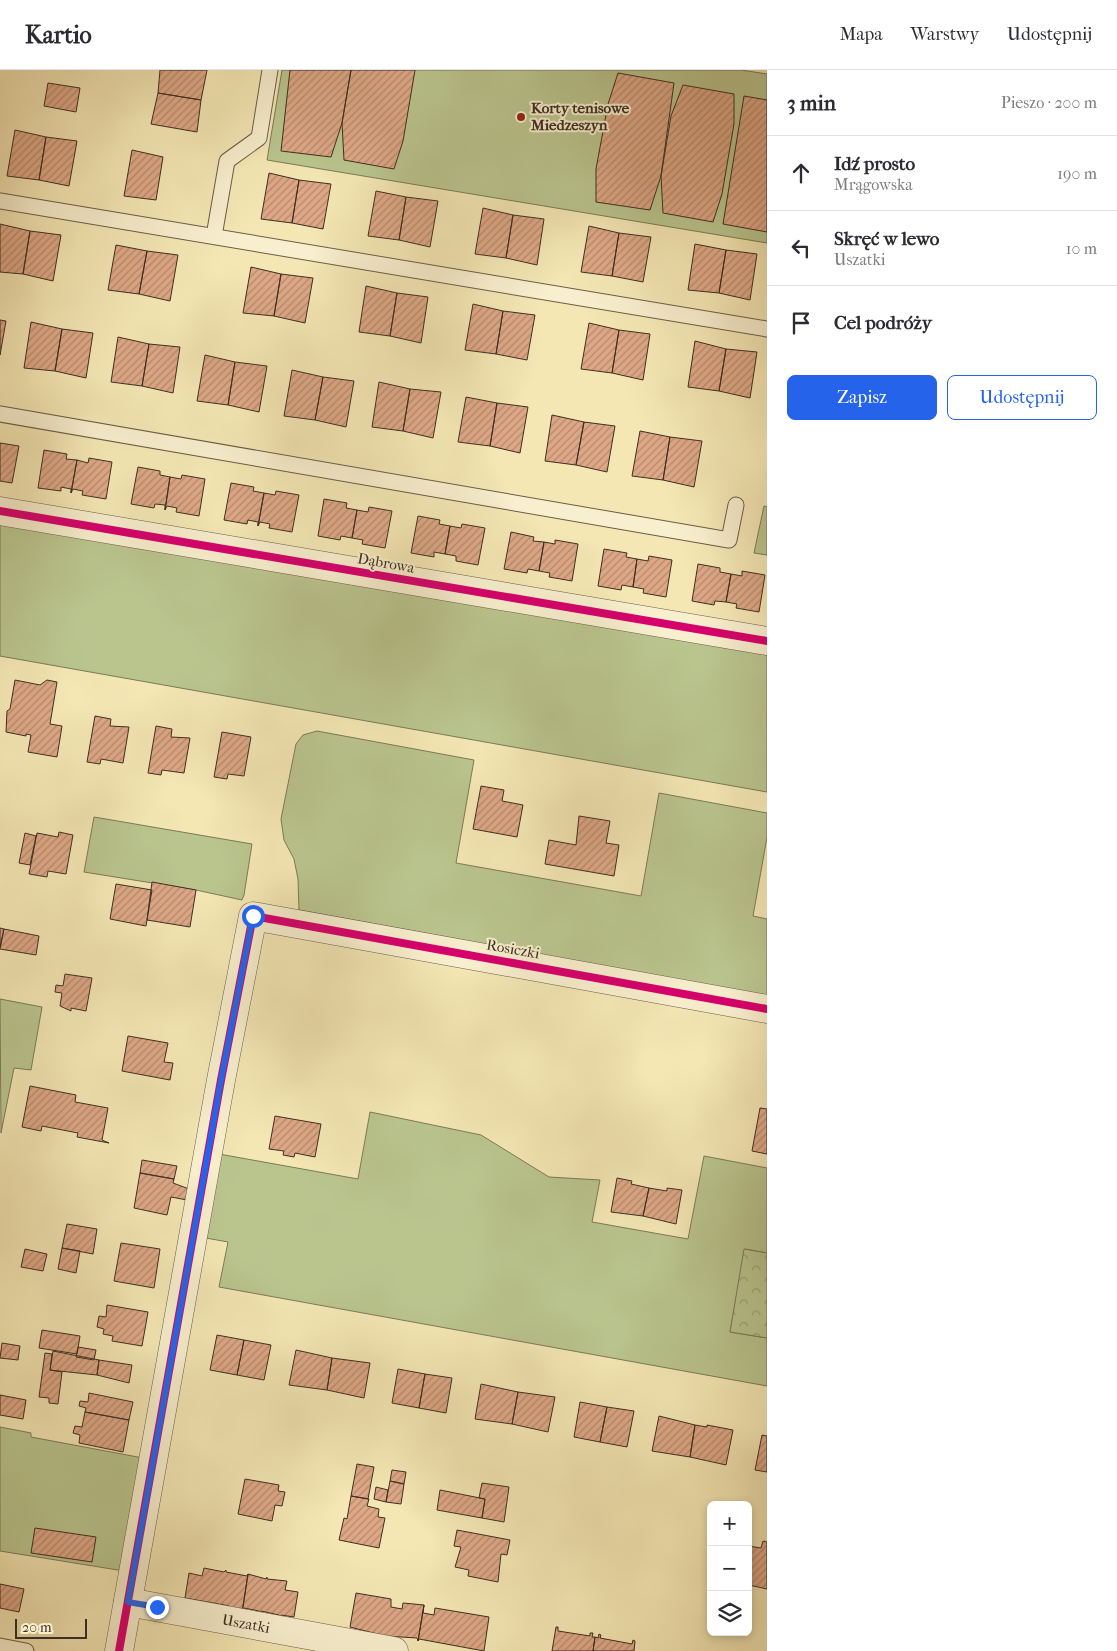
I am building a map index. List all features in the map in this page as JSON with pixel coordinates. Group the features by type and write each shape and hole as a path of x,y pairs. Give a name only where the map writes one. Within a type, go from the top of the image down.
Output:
{"street":[{"name":"Dąbrowa","path":"0,511 767,641"},
{"name":"Rosiczki","path":"128,1602 221,1080 253,916 767,1009"},
{"path":"119,1651 128,1602"},
{"name":"Uszatki","path":"128,1602 394,1651"}],"lane":[{"path":"214,236 227,161 258,138 270,70"},
{"path":"0,201 767,329"},
{"path":"0,414 729,540 736,505"},
{"path":"0,1646 26,1651"}],"green space":[{"name":"Korty tenisowe Miedzeszyn","path":"282,70 741,70 767,74 767,243 267,160"},
{"path":"764,506 767,507 767,555 754,553"},
{"path":"0,520 767,651 767,792 0,656"},
{"path":"317,731 474,760 456,863 641,896 659,793 767,813 767,837 753,916 767,919 767,996 299,910 298,879 294,859 284,840 281,819 296,744 303,735"},
{"path":"94,817 252,844 242,900 196,890 84,872"},
{"path":"0,999 42,1007 31,1070 14,1068 1,1133"},
{"path":"370,1112 481,1135 549,1177 600,1180 592,1222 688,1239 704,1156 767,1168 767,1253 745,1249 730,1332 767,1338 767,1386 219,1287 228,1242 206,1238 219,1154 358,1179"},
{"path":"744,1249 767,1253 767,1338 730,1332"},
{"path":"0,1427 31,1433 31,1437 143,1458 124,1571 0,1551"}],"building":[{"path":"160,70 207,70 201,100 158,93"},
{"path":"290,70 351,70 342,123 331,157 281,151"},
{"path":"351,70 415,70 403,141 394,169 344,160 342,123"},
{"path":"618,73 674,83 661,176 650,210 596,202 596,169 608,104"},
{"path":"48,83 80,88 76,112 44,106"},
{"path":"683,85 734,94 734,124 722,194 713,222 663,213 661,176 671,116"},
{"path":"158,93 201,100 197,132 151,124"},
{"path":"744,96 767,100 767,232 723,224"},
{"path":"15,130 46,137 39,180 7,176"},
{"path":"46,137 77,141 69,186 39,180"},
{"path":"132,150 163,157 156,200 124,196"},
{"path":"269,173 299,180 292,223 261,219"},
{"path":"299,180 331,184 323,229 292,223"},
{"path":"376,191 406,197 399,240 368,236"},
{"path":"406,197 438,201 430,247 399,240"},
{"path":"483,208 513,215 506,258 475,254"},
{"path":"513,215 544,219 537,265 506,258"},
{"path":"0,224 30,231 23,274 0,272"},
{"path":"589,226 619,233 612,276 581,272"},
{"path":"30,231 61,235 53,281 23,274"},
{"path":"619,233 651,237 643,282 612,276"},
{"path":"695,244 726,250 719,293 688,290"},
{"path":"116,245 147,251 139,294 108,290"},
{"path":"726,250 757,254 750,300 719,293"},
{"path":"147,251 178,255 170,301 139,294"},
{"path":"251,267 281,274 274,316 243,313"},
{"path":"281,274 313,278 305,323 274,316"},
{"path":"366,286 397,293 390,336 359,332"},
{"path":"397,293 428,297 421,343 390,336"},
{"path":"473,304 503,311 496,354 465,350"},
{"path":"503,311 535,315 527,360 496,354"},
{"path":"0,320 6,321 0,355"},
{"path":"31,322 62,329 55,371 24,368"},
{"path":"589,323 619,330 612,373 581,369"},
{"path":"62,329 93,333 86,378 55,371"},
{"path":"619,330 650,334 643,380 612,373"},
{"path":"118,337 149,344 142,386 111,382"},
{"path":"695,341 726,349 719,391 688,387"},
{"path":"149,344 180,347 173,393 142,386"},
{"path":"726,349 757,352 750,398 719,391"},
{"path":"205,355 235,362 228,405 197,401"},
{"path":"235,362 267,366 259,412 228,405"},
{"path":"292,370 323,377 315,420 284,416"},
{"path":"323,377 354,381 346,427 315,420"},
{"path":"379,382 410,389 403,431 372,427"},
{"path":"410,389 441,392 433,438 403,431"},
{"path":"466,397 497,403 490,446 458,442"},
{"path":"497,403 528,407 520,453 490,446"},
{"path":"552,415 584,422 576,465 545,461"},
{"path":"584,422 615,426 607,472 576,465"},
{"path":"640,431 670,437 663,480 632,476"},
{"path":"670,437 702,441 694,487 663,480"},
{"path":"0,443 19,446 12,483 0,481"},
{"path":"44,450 67,454 66,459 77,460 71,493 71,489 61,487 61,491 38,488"},
{"path":"89,458 112,462 106,499 82,495 83,491 73,489 71,493 77,460 88,463"},
{"path":"138,467 160,471 160,475 170,477 165,510 165,505 155,504 154,508 131,504"},
{"path":"182,475 205,479 199,516 176,512 177,508 167,506 165,510 170,477 181,479"},
{"path":"231,483 254,487 253,491 264,493 258,526 258,522 248,520 247,524 224,520"},
{"path":"276,491 299,495 292,532 269,528 270,524 260,522 258,526 264,493 275,495"},
{"path":"324,499 347,503 346,508 357,510 352,538 341,536 340,540 318,536"},
{"path":"369,507 392,511 385,548 362,544 363,540 352,538 357,510 368,512"},
{"path":"418,516 440,520 439,524 450,526 445,554 434,552 434,557 411,553"},
{"path":"462,524 485,528 478,565 456,561 456,556 445,554 450,526 461,528"},
{"path":"511,532 534,537 533,541 544,542 539,571 528,569 527,573 504,569"},
{"path":"555,540 578,544 572,581 549,577 550,573 539,571 544,542 555,544"},
{"path":"604,549 627,553 626,557 637,559 633,587 622,585 621,590 598,586"},
{"path":"649,556 672,560 666,597 643,593 644,589 633,587 637,559 648,561"},
{"path":"698,564 720,568 720,572 731,574 726,602 715,601 714,605 692,601"},
{"path":"742,571 765,575 759,612 736,608 737,604 726,602 731,574 742,576"},
{"path":"15,680 40,685 47,680 57,682 50,724 62,726 57,757 28,752 31,735 26,734 26,736 6,732 7,711 10,709"},
{"path":"95,716 111,719 110,726 129,727 123,763 101,759 100,764 87,762"},
{"path":"156,726 172,729 171,737 190,738 184,773 162,770 161,775 148,773"},
{"path":"222,732 251,737 244,776 228,774 227,779 214,777"},
{"path":"481,786 504,790 502,801 523,805 517,837 473,829"},
{"path":"579,816 610,821 606,843 619,845 614,876 545,864 549,840 576,845"},
{"path":"59,832 73,835 66,874 48,871 47,877 29,874 37,833 58,837"},
{"path":"25,833 36,836 30,865 19,863"},
{"path":"152,882 196,890 190,927 147,920"},
{"path":"116,884 152,890 146,926 110,919"},
{"path":"0,928 4,929 0,947"},
{"path":"4,929 39,936 36,955 0,949"},
{"path":"65,974 92,978 86,1011 71,1008 71,1011 60,1006 62,993 55,992 56,985 63,986"},
{"path":"128,1036 168,1043 164,1062 173,1063 170,1080 122,1071"},
{"path":"30,1086 76,1095 75,1102 108,1108 102,1140 109,1143 77,1137 78,1133 42,1126 41,1131 22,1127"},
{"path":"760,1108 767,1109 767,1154 752,1151"},
{"path":"275,1116 321,1124 315,1157 295,1153 294,1157 283,1155 284,1151 269,1149"},
{"path":"142,1160 177,1166 174,1179 140,1173"},
{"path":"140,1173 174,1179 173,1183 189,1189 187,1200 171,1197 167,1215 134,1208"},
{"path":"617,1178 632,1181 631,1184 649,1188 643,1216 611,1212"},
{"path":"649,1188 667,1191 667,1188 682,1190 676,1224 643,1216"},
{"path":"67,1224 97,1229 93,1254 62,1248"},
{"path":"121,1243 160,1249 154,1288 114,1281"},
{"path":"62,1248 80,1251 76,1273 58,1269"},
{"path":"25,1249 47,1254 43,1271 21,1267"},
{"path":"107,1305 148,1312 142,1346 112,1341 113,1336 103,1334 104,1329 97,1327 99,1316 106,1317"},
{"path":"42,1330 80,1336 77,1354 39,1348"},
{"path":"217,1335 244,1340 237,1375 210,1370"},
{"path":"244,1340 271,1345 264,1380 237,1375"},
{"path":"2,1343 20,1346 18,1360 0,1358"},
{"path":"78,1347 96,1350 94,1360 76,1357"},
{"path":"296,1350 332,1358 327,1390 289,1385"},
{"path":"53,1351 99,1360 97,1375 50,1370"},
{"path":"45,1353 52,1354 50,1370 62,1372 58,1404 49,1403 49,1398 39,1397"},
{"path":"332,1358 370,1363 364,1398 327,1390"},
{"path":"99,1360 132,1365 129,1383 97,1375"},
{"path":"398,1369 425,1374 419,1408 392,1403"},
{"path":"425,1374 452,1378 446,1413 419,1408"},
{"path":"481,1384 518,1392 512,1424 475,1419"},
{"path":"518,1392 555,1397 548,1432 512,1424"},
{"path":"89,1393 133,1402 129,1420 85,1412 86,1408 79,1406 80,1401 88,1402"},
{"path":"0,1395 26,1400 23,1419 0,1415"},
{"path":"580,1402 607,1407 600,1442 574,1437"},
{"path":"607,1407 634,1411 627,1447 600,1442"},
{"path":"85,1412 129,1420 123,1452 79,1443 80,1435 73,1433 75,1426 82,1427"},
{"path":"659,1416 695,1425 690,1457 652,1451"},
{"path":"695,1425 707,1427 707,1425 733,1430 726,1465 690,1457"},
{"path":"762,1435 767,1436 767,1472 755,1470"},
{"path":"357,1464 374,1467 368,1499 351,1496"},
{"path":"392,1470 406,1472 404,1484 390,1481"},
{"path":"245,1479 279,1485 278,1491 285,1492 282,1506 275,1505 272,1521 238,1514"},
{"path":"390,1481 404,1484 401,1504 386,1502"},
{"path":"482,1483 509,1487 504,1522 482,1518 485,1499 479,1498"},
{"path":"376,1487 388,1490 386,1502 374,1499"},
{"path":"440,1490 485,1499 482,1518 437,1510"},
{"path":"351,1496 369,1499 367,1506 379,1509 378,1517 385,1518 379,1548 339,1540 344,1518 347,1519"},
{"path":"35,1528 96,1537 92,1562 31,1553"},
{"path":"457,1530 510,1540 507,1555 501,1554 498,1582 468,1576 469,1570 455,1567 461,1547 454,1546"},
{"path":"763,1541 767,1542 767,1589 752,1586 752,1547 761,1548"},
{"path":"204,1568 224,1572 226,1570 226,1572 247,1576 248,1574 242,1613 228,1611 229,1606 220,1604 219,1609 219,1604 185,1598 189,1573 202,1576"},
{"path":"248,1574 266,1579 267,1577 267,1579 287,1581 285,1590 298,1592 294,1617 281,1615 280,1620 279,1615 261,1611 260,1616 259,1611 244,1608 242,1613"},
{"path":"0,1584 24,1589 19,1612 0,1608"},
{"path":"356,1593 391,1599 391,1607 402,1609 403,1603 424,1605 418,1641 417,1638 385,1636 350,1627"},
{"path":"424,1605 423,1613 434,1615 435,1608 489,1617 484,1651 419,1639 418,1641"},
{"path":"556,1627 558,1627 558,1631 590,1636 590,1633 593,1633 592,1637 595,1637 593,1651 552,1651"},
{"path":"599,1634 601,1635 600,1638 632,1644 633,1640 635,1641 634,1651 593,1651 595,1637 598,1638"}],"cycle path":[{"path":"0,511 767,641"},
{"path":"119,1651 221,1080 253,916 767,1009"}],"place":[{"name":"Korty tenisowe Miedzeszyn","path":"521,117"}],"route":[{"path":"157,1607 128,1602 196,1229 221,1080 253,916"}]}
